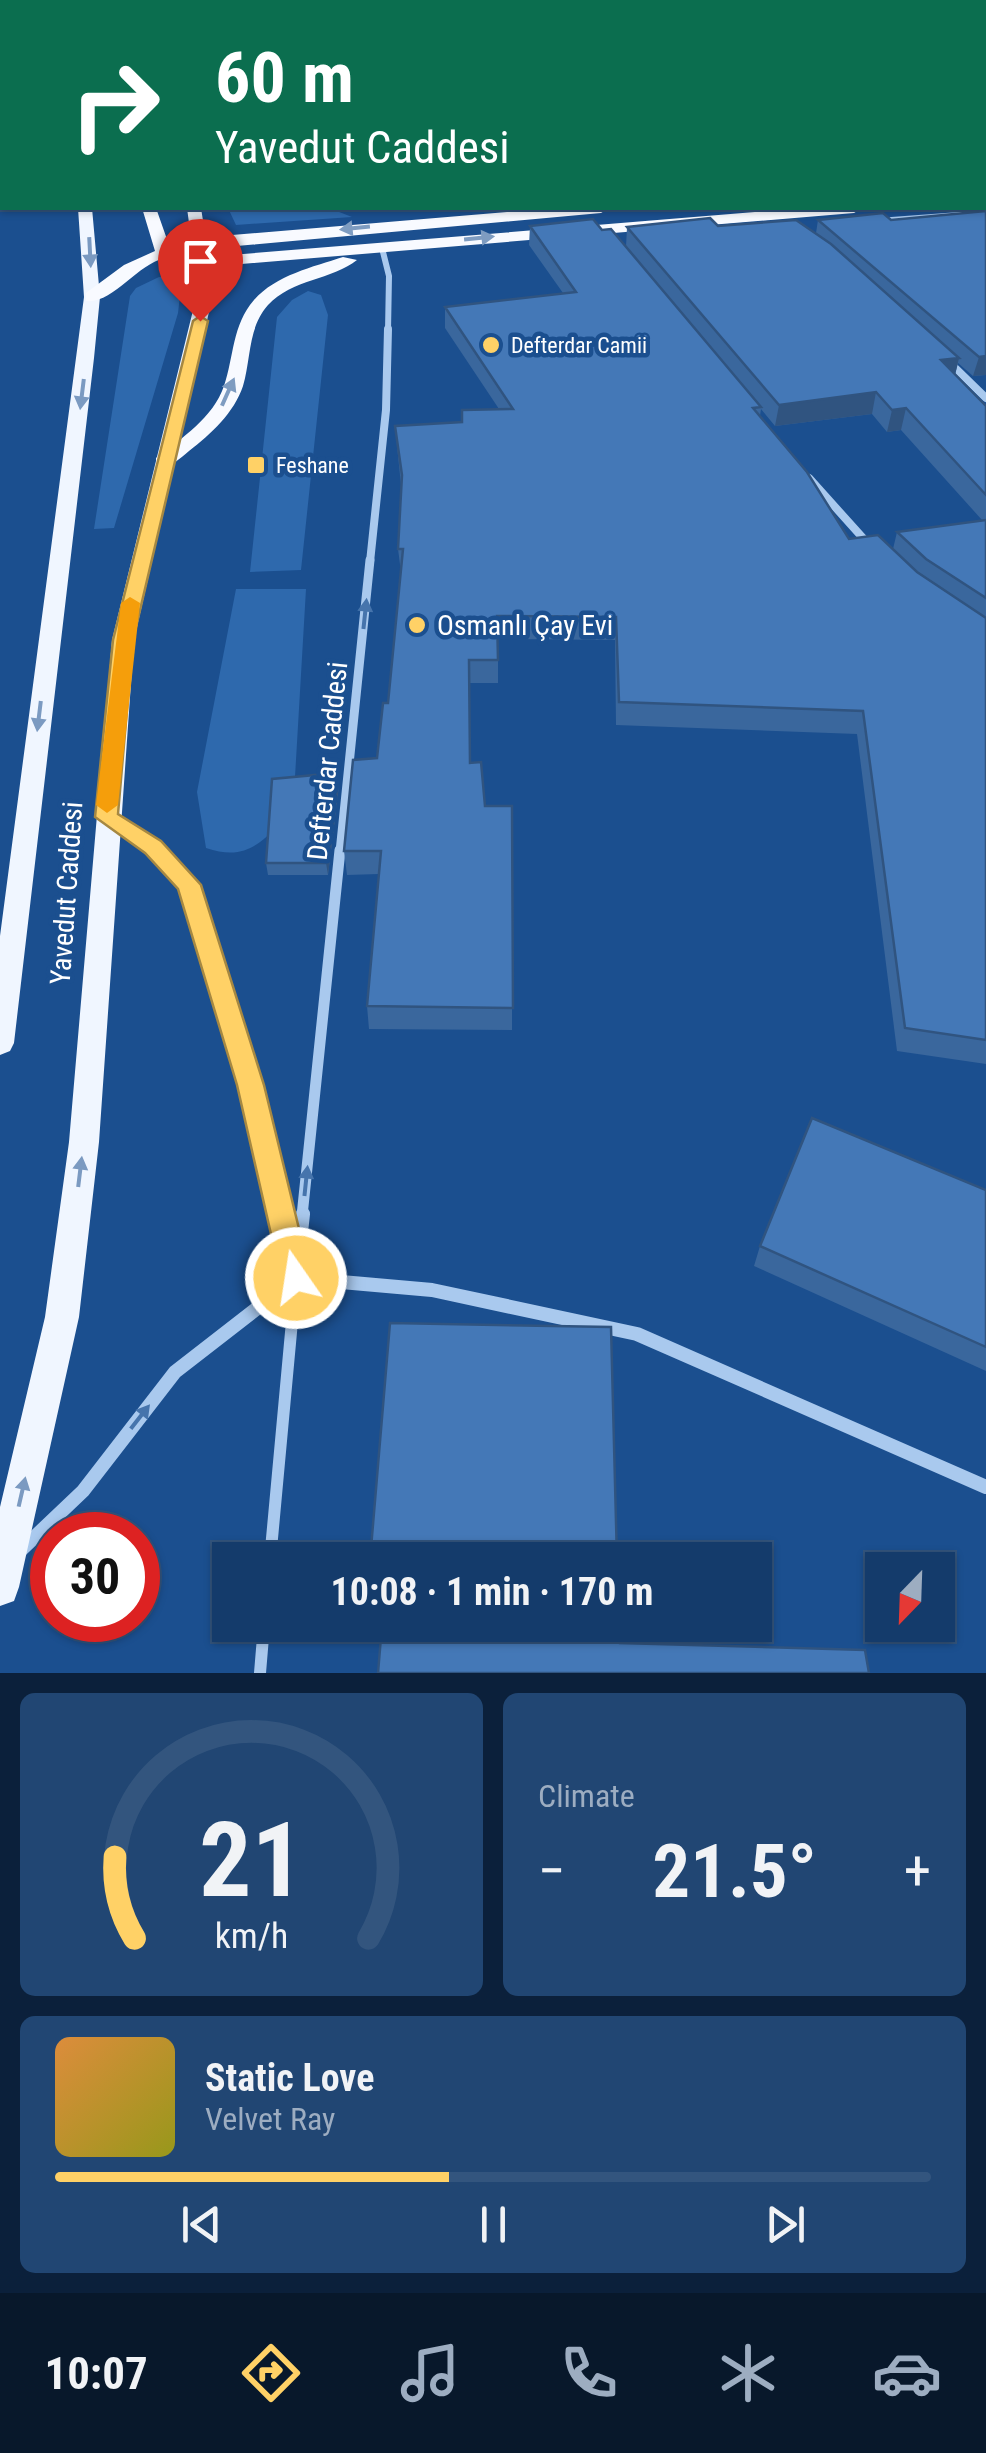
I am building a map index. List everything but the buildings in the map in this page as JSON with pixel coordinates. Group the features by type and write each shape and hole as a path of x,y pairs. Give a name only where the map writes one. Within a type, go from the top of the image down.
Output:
{"highway":[{"path":"151,210 163,250"},
{"path":"411,210 487,215"},
{"path":"92,297 130,268 163,250 202,242 568,210"},
{"path":"163,250 206,262 828,210"},
{"path":"164,462 205,430 229,397 242,337 262,300 281,286 382,248"}],"main road":[{"name":"Yavedut Caddesi","path":"0,1042 92,297 85,210"},
{"name":"Yavedut Caddesi","path":"2,1577 62,1317 84,1142 106,817 123,640 200,321 206,262 194,210"}],"street":[{"path":"868,222 966,210 986,213"},
{"path":"674,222 716,232"},
{"path":"600,228 613,242"},
{"name":"Defterdar Caddesi","path":"296,1278 386,394 389,276 382,248"},
{"path":"945,358 986,398"},
{"path":"796,463 873,548"},
{"path":"106,817 153,847 189,885 250,1085 296,1278 272,1542"},
{"path":"2,1577 83,1492 175,1372 296,1278 432,1290 636,1334 986,1486"},
{"path":"260,1673 263,1642"}],"shaded area":[{"path":"229,210 334,210 352,217 236,225"},
{"path":"159,277 182,278 178,313 114,528 94,529 130,296 136,288"},
{"path":"308,291 321,295 328,315 301,570 250,572 277,317 292,300"},
{"path":"236,589 306,589 293,811 255,846 221,852 206,848 197,792"}],"slow traffic":[{"path":"107,805 117,689 130,603"}],"place":[{"name":"Defterdar Camii","path":"491,345"},
{"name":"Feshane","path":"256,465"},
{"name":"Osmanlı Çay Evi","path":"417,625"}],"route":[{"path":"200,321 123,640 106,817 153,847 189,885 250,1085 296,1278"}]}
